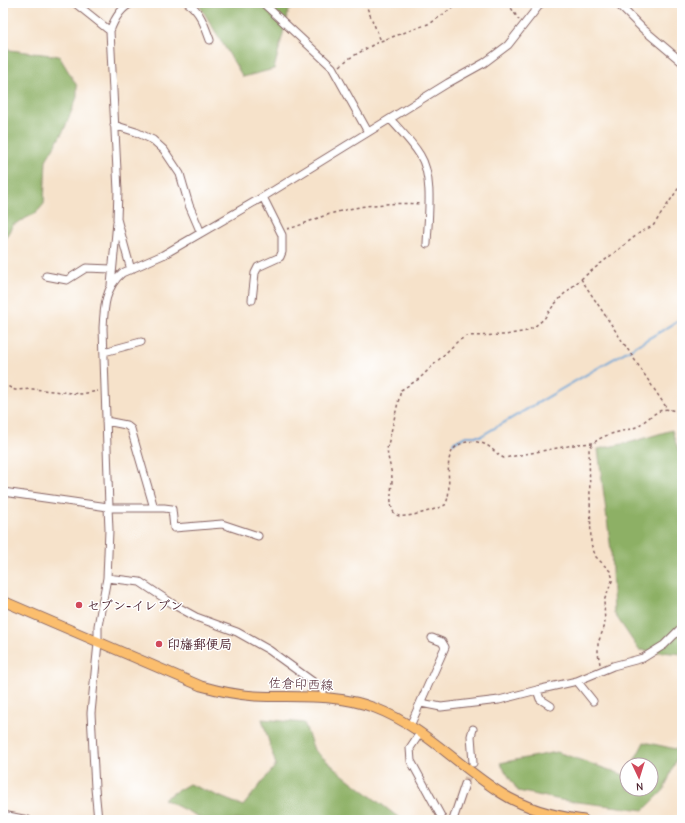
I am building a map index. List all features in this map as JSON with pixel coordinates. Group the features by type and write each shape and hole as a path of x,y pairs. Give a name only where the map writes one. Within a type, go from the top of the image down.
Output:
{"main road":[{"name":"佐倉印西線","path":"3,601 98,643 202,686 223,692 255,696 323,697 358,702 375,708 410,726 495,790 507,797 534,810 554,816 584,820"}],"street":[{"path":"75,3 110,31"},
{"path":"188,3 194,8 204,24 210,40"},
{"path":"263,3 332,67 368,132"},
{"path":"111,285 116,278 122,274 163,255 263,197 490,58 508,45 541,3"},
{"path":"617,3 643,29 682,62"},
{"path":"98,820 91,713 98,643 98,626 107,578 109,475 106,421 104,308 111,285 118,191 110,31 114,20 128,4"},
{"path":"390,119 421,156 425,166 429,204 427,244"},
{"path":"114,125 154,140 164,150 180,174 189,205 201,233"},
{"path":"252,300 255,273 258,267 280,257 282,252 282,234 263,197"},
{"path":"117,219 131,270"},
{"path":"46,276 67,280 86,268 112,269"},
{"path":"104,352 141,342"},
{"path":"106,421 126,425 131,429 154,508"},
{"path":"3,492 108,507 172,509 174,528 222,524 258,536"},
{"path":"107,578 140,582 176,606 196,617 236,632 269,650 323,689 323,697"},
{"path":"421,704 441,707 498,700 577,681 603,670 643,658 664,645 682,627"},
{"path":"410,726 445,647 442,642 432,638"},
{"path":"577,681 594,701"},
{"path":"537,690 540,699 551,706"},
{"path":"473,729 471,736 473,763"},
{"path":"420,733 410,748 411,761 441,819"},
{"path":"453,820 465,784"},
{"path":"3,815 28,820"}],"path":[{"path":"364,3 381,41"},
{"path":"334,71 348,59 381,41 431,23 459,3"},
{"path":"508,3 524,26"},
{"path":"682,183 653,226 642,230 581,279 564,294 544,319 534,327 505,335 466,336 457,342 419,379 401,390 387,449 392,472 391,492 395,514 399,517 408,516 445,505 447,503 449,460 453,450 460,444 466,442 483,443 504,458 579,444 593,443 611,434 636,426 657,413 668,410 676,412 682,416"},
{"path":"279,229 296,227 328,215 356,208 403,203 429,204"},
{"path":"581,279 668,410"},
{"path":"3,384 15,390 33,389 81,394 106,390"},
{"path":"676,412 682,410"},
{"path":"593,443 589,449 591,544 596,557 610,571 612,581 604,601 605,625 598,643 599,662 603,670"}],"green space":[{"path":"198,3 302,3 289,10 274,69 243,77"},
{"path":"3,44 10,50 59,56 77,86 77,97 64,130 46,160 44,204 36,213 13,225 3,242"},
{"path":"672,430 682,463 682,654 639,650 614,613 611,550 598,449 632,442"},
{"path":"262,719 304,723 314,750 343,775 402,820 205,820 163,799 189,784 243,806 276,765"},
{"path":"644,742 680,750 664,790 659,795 659,757 636,757"},
{"path":"557,752 619,773 619,797 657,797 644,810 561,800 518,791 500,763"}],"waterway":[{"path":"453,443 466,436 481,436 682,319"}],"tunnel":[{"path":"465,784 472,767"}],"place":[{"name":"セブン-イレブン","path":"79,605"},
{"name":"印旛郵便局","path":"159,644"}]}
